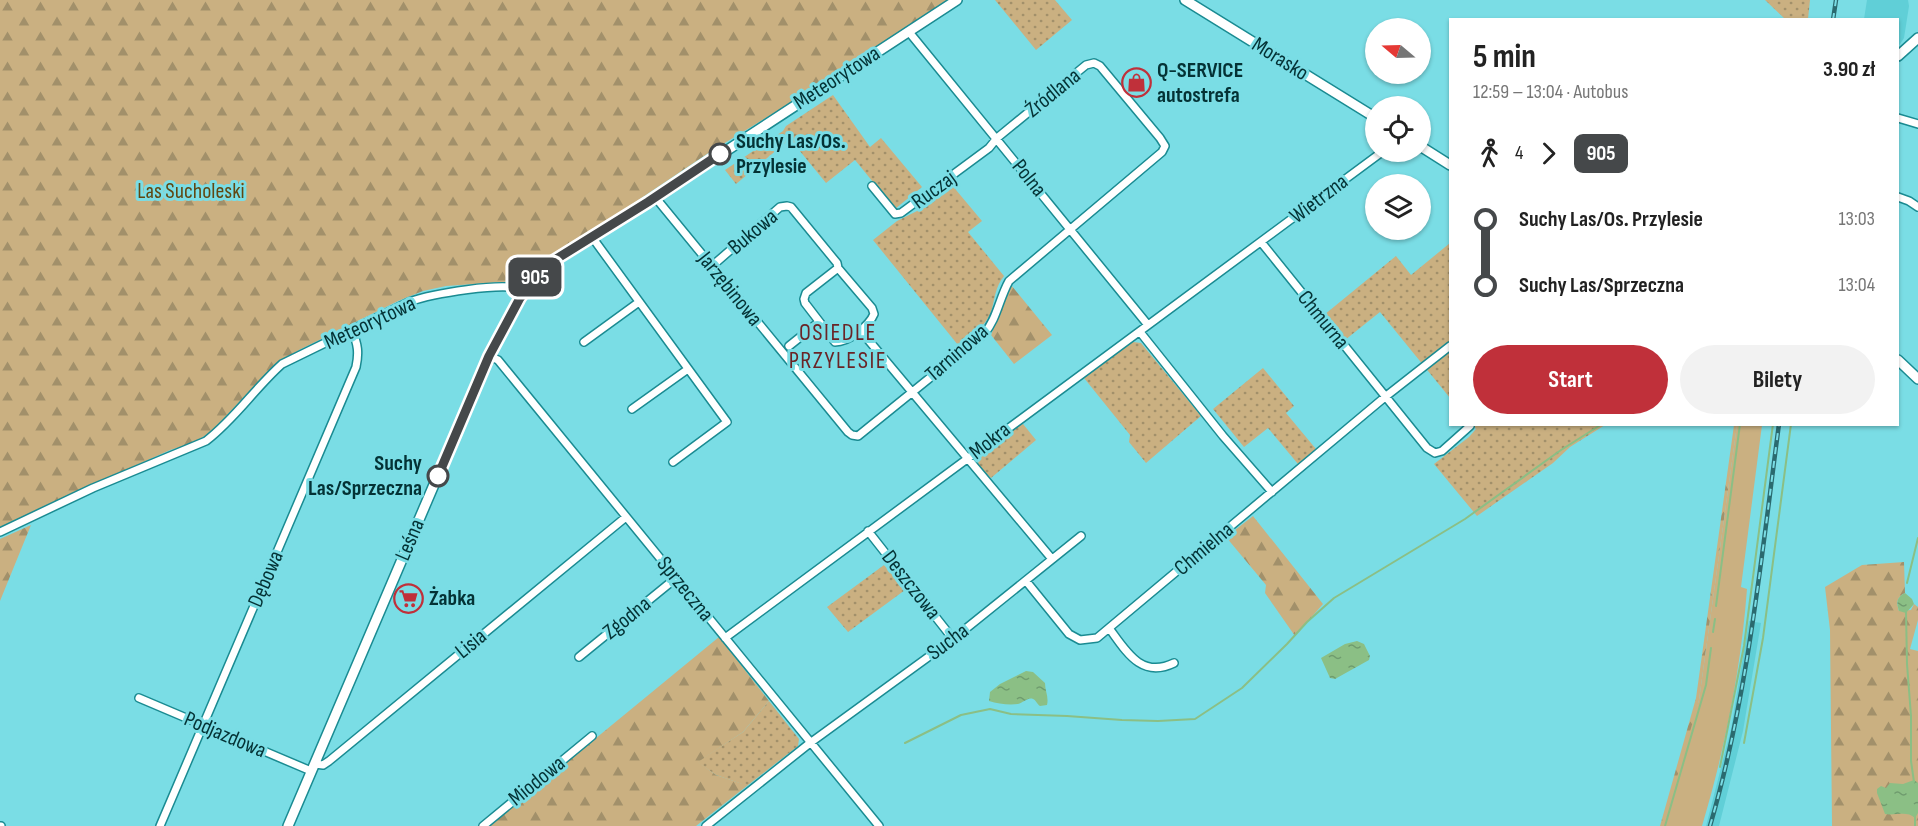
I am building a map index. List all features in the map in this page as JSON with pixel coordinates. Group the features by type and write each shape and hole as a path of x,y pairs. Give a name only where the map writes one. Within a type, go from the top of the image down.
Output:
{"street":[{"name":"Meteorytowa","path":"0,532 93,488 206,441 219,431 282,364 418,299 464,290 515,287 525,290 548,265 593,238 957,0"},
{"name":"Morasko","path":"1185,0 1365,111"},
{"name":"Polna","path":"909,32 1148,325"},
{"path":"1899,55 1918,38"},
{"name":"Źródlana","path":"997,138 1086,65 1094,63 1100,66 1160,138 1165,146 1162,152 1071,229"},
{"path":"1899,118 1918,124"},
{"name":"Ruczaj","path":"872,186 895,214 901,213 951,178 989,148 997,138"},
{"path":"1431,153 1449,164"},
{"name":"Wietrzna","path":"1258,244 1369,162"},
{"name":"Jarzębinowa","path":"655,197 852,435"},
{"path":"1899,197 1918,207"},
{"name":"Bukowa","path":"712,266 780,207 787,206 798,215 837,263 838,268"},
{"name":"Tarninowa","path":"852,435 858,436 984,334 992,325 1009,281 1071,229"},
{"path":"593,238 727,422 674,462"},
{"name":"Mokra","path":"725,638 1258,244"},
{"name":"Chmurna","path":"1258,244 1427,448 1435,453 1442,451 1470,426"},
{"path":"838,268 872,308 874,314 860,330 847,339 835,342 804,299 806,294 838,268"},
{"name":"Leśna","path":"288,826 489,356 525,290"},
{"path":"584,342 639,302"},
{"path":"789,346 819,322"},
{"path":"860,330 1052,559"},
{"name":"Dębowa","path":"160,826 356,367 359,355 351,331"},
{"path":"1140,332 1223,436 1272,492"},
{"name":"Chmielna","path":"1026,581 1069,634 1080,640 1097,638 1385,397 1449,347"},
{"name":"Sprzeczna","path":"489,356 498,360 879,826"},
{"path":"1899,361 1918,379"},
{"path":"632,409 688,369"},
{"name":"Lisia","path":"313,768 329,761 626,517"},
{"name":"Deszczowa","path":"868,531 953,639"},
{"name":"Sucha","path":"706,826 810,743 953,639 1081,536"},
{"name":"Zgodna","path":"579,657 676,578"},
{"path":"1109,628 1132,658 1148,668 1165,668 1174,663"},
{"name":"Podjazdowa","path":"139,699 313,768"},
{"name":"Miodowa","path":"483,826 592,736"}],"shaded area":[{"path":"1867,0 1908,0 1904,38 1899,46 1899,18 1864,18"},
{"path":"1749,621 1761,623 1743,731 1719,826 1706,826 1731,729"}],"green space":[{"name":"Las Sucholeski","path":"0,0 949,0 820,85 710,152 530,275 519,281 446,286 423,291 398,301 275,364 211,432 191,444 170,450 0,527"},
{"path":"995,0 1055,0 1072,20 1036,50"},
{"path":"1765,0 1810,0 1808,18 1784,18"},
{"path":"833,95 870,147 881,138 922,187 895,209 855,160 826,183 790,139 736,184 725,170"},
{"path":"951,184 982,221 968,232 1004,276 985,322 958,345 873,240 897,221 917,211"},
{"path":"1449,244 1449,397 1380,312 1345,340 1324,315 1396,256 1411,275"},
{"path":"1011,285 1052,335 1014,364 991,335"},
{"path":"1133,342 1141,343 1201,416 1146,463 1129,442 1130,435 1084,378"},
{"path":"1263,368 1294,406 1286,413 1316,449 1298,464 1268,428 1244,447 1213,409"},
{"path":"1023,424 1036,440 991,478 978,465 979,454 1009,431"},
{"path":"1473,426 1603,426 1570,447 1553,463 1477,516 1434,464 1476,429"},
{"path":"1734,426 1737,426 1699,700 1669,826 1660,826 1696,698"},
{"path":"1737,426 1762,426 1741,587 1747,589 1741,649 1718,768 1702,826 1663,826 1699,700"},
{"path":"1253,516 1323,604 1295,636 1265,593 1266,585 1226,537"},
{"path":"31,525 0,601 0,539"},
{"path":"1904,562 1905,593 1898,600 1899,611 1911,610 1914,604 1918,607 1918,620 1910,649 1918,651 1918,826 1832,826 1830,630 1825,587 1862,565"},
{"path":"884,565 905,590 848,632 827,607"},
{"path":"719,637 769,701 743,732 698,762 716,775 743,784 743,789 696,826 489,826"},
{"path":"769,701 799,739 798,746 743,789 742,784 716,775 697,762 743,732"}],"water":[{"path":"1905,593 1914,604 1906,613 1899,611 1898,605 1900,596"},
{"path":"1357,641 1364,644 1370,656 1369,660 1335,679 1330,678 1321,658 1345,644"},
{"path":"1026,671 1033,672 1045,683 1047,705 1040,706 1031,699 1015,704 989,701 990,692 1000,684"},
{"path":"1914,780 1918,783 1918,813 1915,818 1905,814 1885,814 1877,789 1881,786 1886,788 1890,783 1903,784"}],"waterway":[{"path":"905,743 961,715 990,709 1011,714 1122,720 1195,719 1242,688 1334,598 1465,519 1561,450 1599,426"},
{"path":"1716,606 1740,426"},
{"path":"1720,767 1744,646 1773,426"},
{"path":"1744,743 1763,638 1791,426"},
{"path":"1907,583 1918,538"},
{"path":"1906,611 1911,761 1914,782"},
{"path":"1713,632 1715,619"},
{"path":"1665,826 1706,685 1711,648"},
{"path":"1915,815 1915,826"}],"railway":[{"path":"1833,18 1836,0"},
{"path":"1710,826 1744,677 1779,426"}],"bus line":[{"name":"905","path":"438,476 489,356 520,298 536,276 553,261 720,154"}],"place":[{"name":"Q-SERVICE autostrefa","path":"1136,83"},
{"name":"Suchy Las/Os. Przylesie","path":"720,154"},
{"name":"Suchy Las/Sprzeczna","path":"438,476"},
{"name":"Żabka","path":"408,598"}],"district":[{"name":"OSIEDLE PRZYLESIE","path":"838,346"}]}
